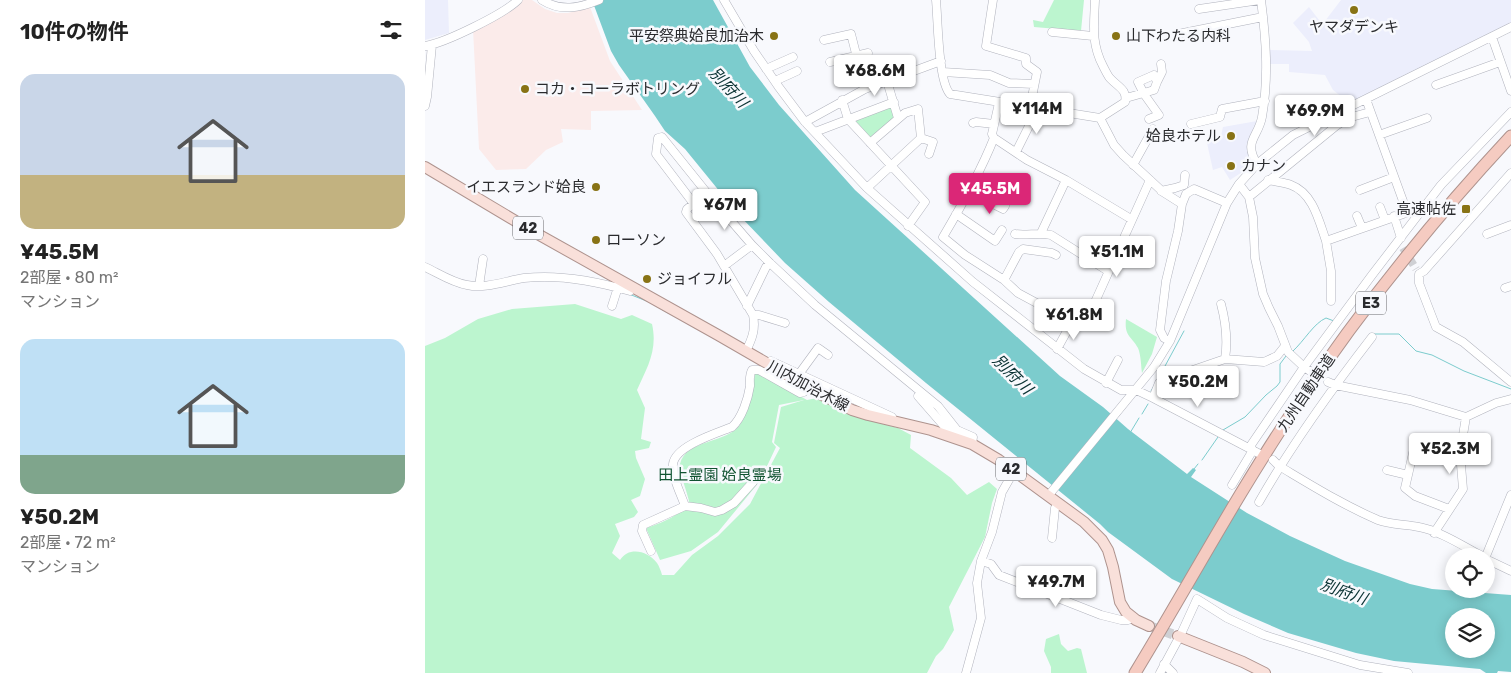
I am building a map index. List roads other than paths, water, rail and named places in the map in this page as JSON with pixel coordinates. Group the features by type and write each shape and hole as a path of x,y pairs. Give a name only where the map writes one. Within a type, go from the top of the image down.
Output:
{"highway":[{"name":"九州自動車道","path":"1135,673 1187,592 1293,410 1383,286 1462,190 1511,136"},
{"name":"九州自動車道","path":"1251,484 1389,290 1511,147"},
{"name":"九州自動車道","path":"1143,673 1187,592"}],"main road":[{"name":"川内加治木線","path":"425,167 534,232 852,410 897,423 931,430 972,444 1050,494 1059,504 1084,522 1102,540 1108,550 1121,602 1126,612 1149,626"},
{"path":"1178,636 1243,662 1265,673"}],"street":[{"path":"425,106 427,97 428,46 450,39 507,9 518,0"},
{"path":"542,0 555,6 567,8 599,0"},
{"path":"724,0 766,69 805,122 867,188 934,249 1084,369 1121,390 1135,390 1153,398 1254,450"},
{"path":"936,0 941,61 947,89 950,94 1100,118 1125,102 1126,98 1125,92 1109,78 1094,44 1095,0"},
{"path":"993,0 986,46 1026,58 1026,64 1037,72 1034,84 1034,108 1017,152"},
{"path":"1199,9 1261,0 1267,55 1265,101 1261,120 1251,144 1251,150 1257,164"},
{"path":"1178,34 1263,17"},
{"path":"1050,494 1155,367 1169,341 1227,202 1239,184 1257,164 1293,135 1511,27"},
{"path":"1052,32 1093,36"},
{"path":"824,40 851,34 865,89"},
{"path":"1492,37 1511,91"},
{"path":"830,62 868,53"},
{"path":"766,69 793,57"},
{"path":"842,59 845,69"},
{"path":"805,122 865,89 941,61"},
{"path":"1436,85 1500,62"},
{"path":"1126,98 1153,90 1162,72 1161,64"},
{"path":"775,81 797,71"},
{"path":"943,72 990,75 1009,83 1034,84"},
{"path":"1149,119 1159,115 1138,82 1154,75 1157,82"},
{"path":"887,81 898,118"},
{"path":"1366,98 1407,212"},
{"path":"842,100 848,119 925,202 908,226"},
{"path":"1191,124 1220,117 1222,109 1265,101"},
{"path":"815,132 893,102"},
{"path":"999,102 992,134 994,138 1027,160 1066,180 1131,219"},
{"path":"867,188 921,138 922,108 908,111 870,143"},
{"path":"1249,196 1335,126 1348,118 1370,112"},
{"path":"1232,485 1304,367 1401,243 1441,185 1511,112"},
{"path":"1100,118 1114,145 1161,191 1181,204"},
{"path":"1379,135 1427,118"},
{"path":"973,123 994,124"},
{"path":"1133,165 1153,129"},
{"path":"694,204 656,154 658,138 662,137 752,246 815,305 938,406 957,430"},
{"path":"921,138 933,142 929,154"},
{"path":"934,249 969,192 994,138"},
{"path":"1511,173 1424,271 1417,271 1419,283 1436,327 1463,342 1511,382"},
{"path":"1161,191 1184,185 1185,175"},
{"path":"1359,190 1394,177"},
{"path":"1041,233 1066,180"},
{"path":"943,237 965,255 1004,280 1019,293 1072,322 1080,322 1095,302 1150,180"},
{"path":"1268,180 1294,186 1306,194 1327,241 1331,271 1331,301"},
{"path":"1239,184 1249,196 1253,217 1255,258 1263,294 1288,352 1313,373"},
{"path":"1169,341 1164,338 1160,330 1166,281 1179,231 1181,204 1186,194 1194,189 1227,202"},
{"path":"969,192 1003,209 1005,206"},
{"path":"707,193 687,209 686,212 724,266 747,306 759,316 785,323"},
{"path":"1327,241 1426,206"},
{"path":"1380,207 1385,220"},
{"path":"956,214 995,240 1002,230"},
{"path":"1357,216 1361,228"},
{"path":"1394,216 1401,243"},
{"path":"1487,234 1511,225"},
{"path":"1015,234 1041,233 1055,236 1108,271"},
{"path":"724,266 752,246"},
{"path":"1004,280 1019,252 1023,250 1052,252 1056,255"},
{"path":"479,286 483,259"},
{"path":"747,306 770,262"},
{"path":"425,267 461,284 479,286 538,277 583,280 630,291 633,286"},
{"path":"612,306 617,289"},
{"path":"1221,304 1227,330 1225,359"},
{"path":"746,351 759,316"},
{"path":"1057,349 1072,322"},
{"path":"1259,502 1276,463 1331,383 1372,337"},
{"path":"1153,398 1159,382 1167,376 1225,359 1264,362 1277,356 1285,346"},
{"path":"799,374 818,348 828,354"},
{"path":"761,360 770,360 892,417 896,419 897,423"},
{"path":"1107,383 1118,360"},
{"path":"685,506 675,479 673,462 685,448 732,427 736,423 748,394 749,374 752,370 759,370 800,392 804,392 808,387"},
{"path":"896,375 913,390 945,427 973,437 972,444"},
{"path":"1331,383 1410,400 1466,417 1496,403 1511,399"},
{"path":"1434,533 1463,489 1460,453 1466,417"},
{"path":"1416,440 1405,488 1415,496 1449,509"},
{"path":"1276,463 1377,520 1389,524 1421,527 1468,548"},
{"path":"1387,470 1408,475"},
{"path":"966,673 981,618 977,583 981,561 992,532 1002,492 1014,471"},
{"path":"651,551 642,531 643,525 685,506 715,512 722,510 734,504 753,482"},
{"path":"1490,548 1511,495"},
{"path":"1052,538 1055,508 1059,504"},
{"path":"981,561 991,564 999,575 1101,615 1121,620 1128,620 1133,617"},
{"path":"1495,562 1511,571"},
{"path":"1160,673 1197,599 1227,618 1264,636 1359,669 1406,673"},
{"path":"1165,664 1173,673"}],"water":[{"name":"別府川","path":"592,0 713,0 750,67 779,105 855,190 1060,376 1103,407 1128,429 1187,474 1193,468 1196,470 1191,477 1247,513 1290,536 1345,561 1410,584 1445,590 1445,598 1495,598 1495,594 1511,595 1511,672 1498,671 1497,673 1486,673 1480,669 1394,661 1356,653 1288,633 1172,579 1108,532 926,383 785,263 738,214 685,149 665,131 611,51"}],"waterway":[{"path":"629,294 649,302"},
{"path":"661,309 668,313"},
{"path":"1293,351 1322,320 1326,318 1334,321"},
{"path":"1158,379 1184,331"},
{"path":"1373,334 1399,334 1416,351 1432,355 1464,371 1511,389"},
{"path":"1223,430 1245,417 1277,386 1280,382 1280,364 1286,356"},
{"path":"1151,391 1155,384"},
{"path":"1142,414 1148,404"},
{"path":"1130,433 1139,418"},
{"path":"1202,460 1218,437"},
{"path":"1194,469 1198,464"}],"tunnel":[{"path":"1403,248 1416,269"},
{"path":"1149,626 1178,636"}],"place":[{"name":"ヤマダデンキ","path":"1354,10"},
{"name":"平安祭典姶良加治木","path":"774,36"},
{"name":"山下わたる内科","path":"1116,36"},
{"name":"コカ・コーラボトリング","path":"525,89"},
{"name":"姶良ホテル","path":"1231,136"},
{"name":"カナン","path":"1231,166"},
{"name":"イエスランド姶良","path":"596,187"},
{"name":"高速帖佐","path":"1466,209"},
{"name":"ローソン","path":"596,240"},
{"name":"ジョイフル","path":"647,279"}],"park label":[{"name":"田上霊園 姶良霊場","path":"720,475"}]}
